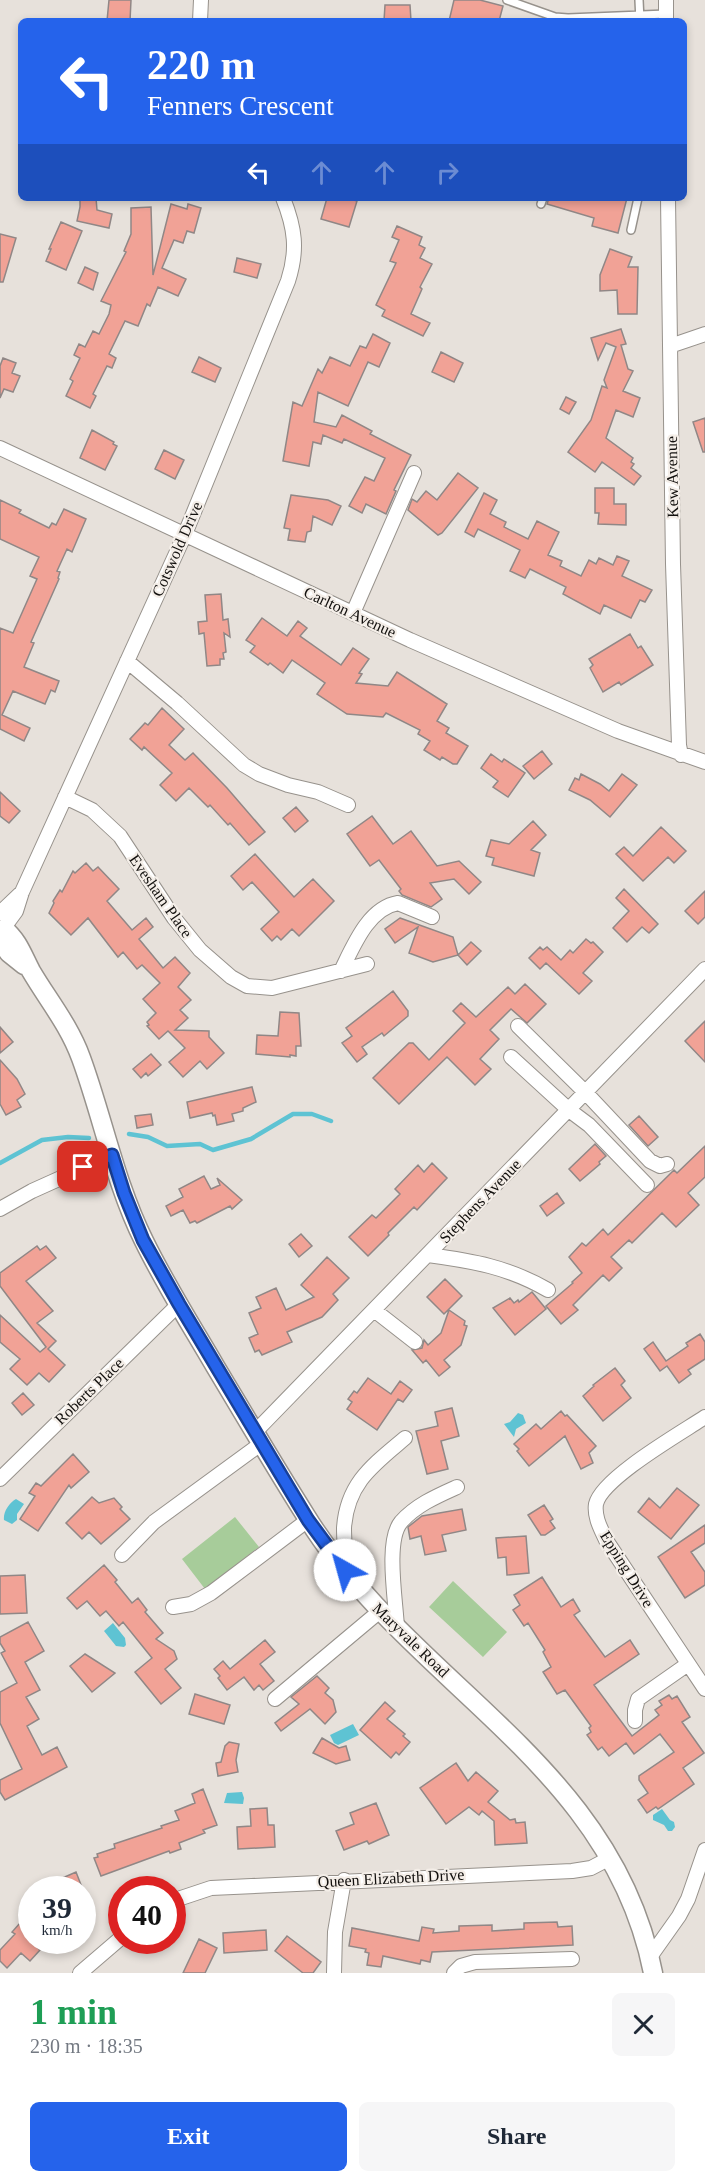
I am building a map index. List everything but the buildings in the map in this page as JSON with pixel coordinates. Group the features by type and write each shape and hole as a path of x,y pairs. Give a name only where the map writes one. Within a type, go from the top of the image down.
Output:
{"street":[{"path":"200,18 201,0"},
{"name":"Cotswold Drive","path":"2,927 16,911 22,892 184,534 292,270 296,248 293,226 284,201"},
{"name":"Kew Avenue","path":"668,201 673,564 681,755"},
{"path":"670,346 705,334"},
{"name":"Carlton Avenue","path":"0,448 353,613 618,731 705,762"},
{"path":"353,613 414,473"},
{"path":"127,661 177,703 244,765 259,774 288,785 318,792 348,805"},
{"name":"Evesham Place","path":"65,797 92,810 120,836 174,918 200,950 231,978 247,986 272,988 367,964"},
{"path":"341,971 365,927 388,904 398,903 432,917"},
{"name":"Maryvale Road","path":"2,927 9,953 30,969 67,1027 76,1046 124,1193 143,1240 308,1520 345,1570 380,1611 505,1729 543,1768 576,1807 610,1858 631,1900 651,1965"},
{"name":"Stephens Avenue","path":"122,1555 154,1522 258,1438 374,1310 705,969"},
{"path":"518,1026 650,1161 660,1166 667,1164"},
{"path":"511,1057 569,1110 589,1125 646,1185"},
{"path":"0,1209 33,1191 112,1155"},
{"path":"428,1255 487,1264 530,1280 548,1290"},
{"name":"Roberts Place","path":"0,1479 179,1304"},
{"path":"374,1310 415,1342"},
{"name":"Epping Drive","path":"705,1417 620,1473 596,1504 598,1522 606,1540 705,1689"},
{"path":"345,1570 346,1512 354,1490 360,1479 373,1465 405,1438"},
{"path":"397,1628 392,1551 398,1527 423,1503 457,1487"},
{"path":"173,1606 190,1604 211,1593 308,1520"},
{"path":"275,1699 380,1611"},
{"path":"635,1720 638,1699 688,1664"},
{"path":"651,1965 688,1899 705,1850"},
{"name":"Queen Elizabeth Drive","path":"186,1896 211,1888 572,1871 591,1868 610,1858"},
{"path":"334,1973 335,1932 344,1880"},
{"path":"80,1973 108,1949"},
{"path":"454,1973 462,1966 475,1962 572,1959"}],"lane":[{"path":"507,0 552,18"},
{"path":"639,0 640,18 666,12"},
{"path":"631,230 637,201"}],"green space":[{"path":"235,1517 259,1547 205,1589 182,1559"},
{"path":"453,1581 507,1632 483,1657 429,1607"}],"water":[{"path":"518,1413 523,1415 526,1423 516,1429 514,1437 504,1424 510,1422"},
{"path":"16,1499 24,1504 17,1514 17,1520 12,1524 4,1520 4,1514"},
{"path":"113,1623 125,1638 124,1647 116,1646 104,1631"},
{"path":"353,1724 359,1735 338,1745 334,1743 330,1735"},
{"path":"242,1792 243,1804 224,1803 227,1793"},
{"path":"662,1809 674,1822 675,1827 672,1831 668,1831 664,1825 653,1820 653,1815"}],"waterway":[{"path":"129,1134 148,1137 167,1146 200,1144 213,1150 251,1139 293,1114 312,1114 331,1121"},
{"path":"0,1163 42,1140 68,1137 89,1138"}],"route":[{"path":"83,1167 112,1155 143,1240 308,1520 345,1570"}]}
